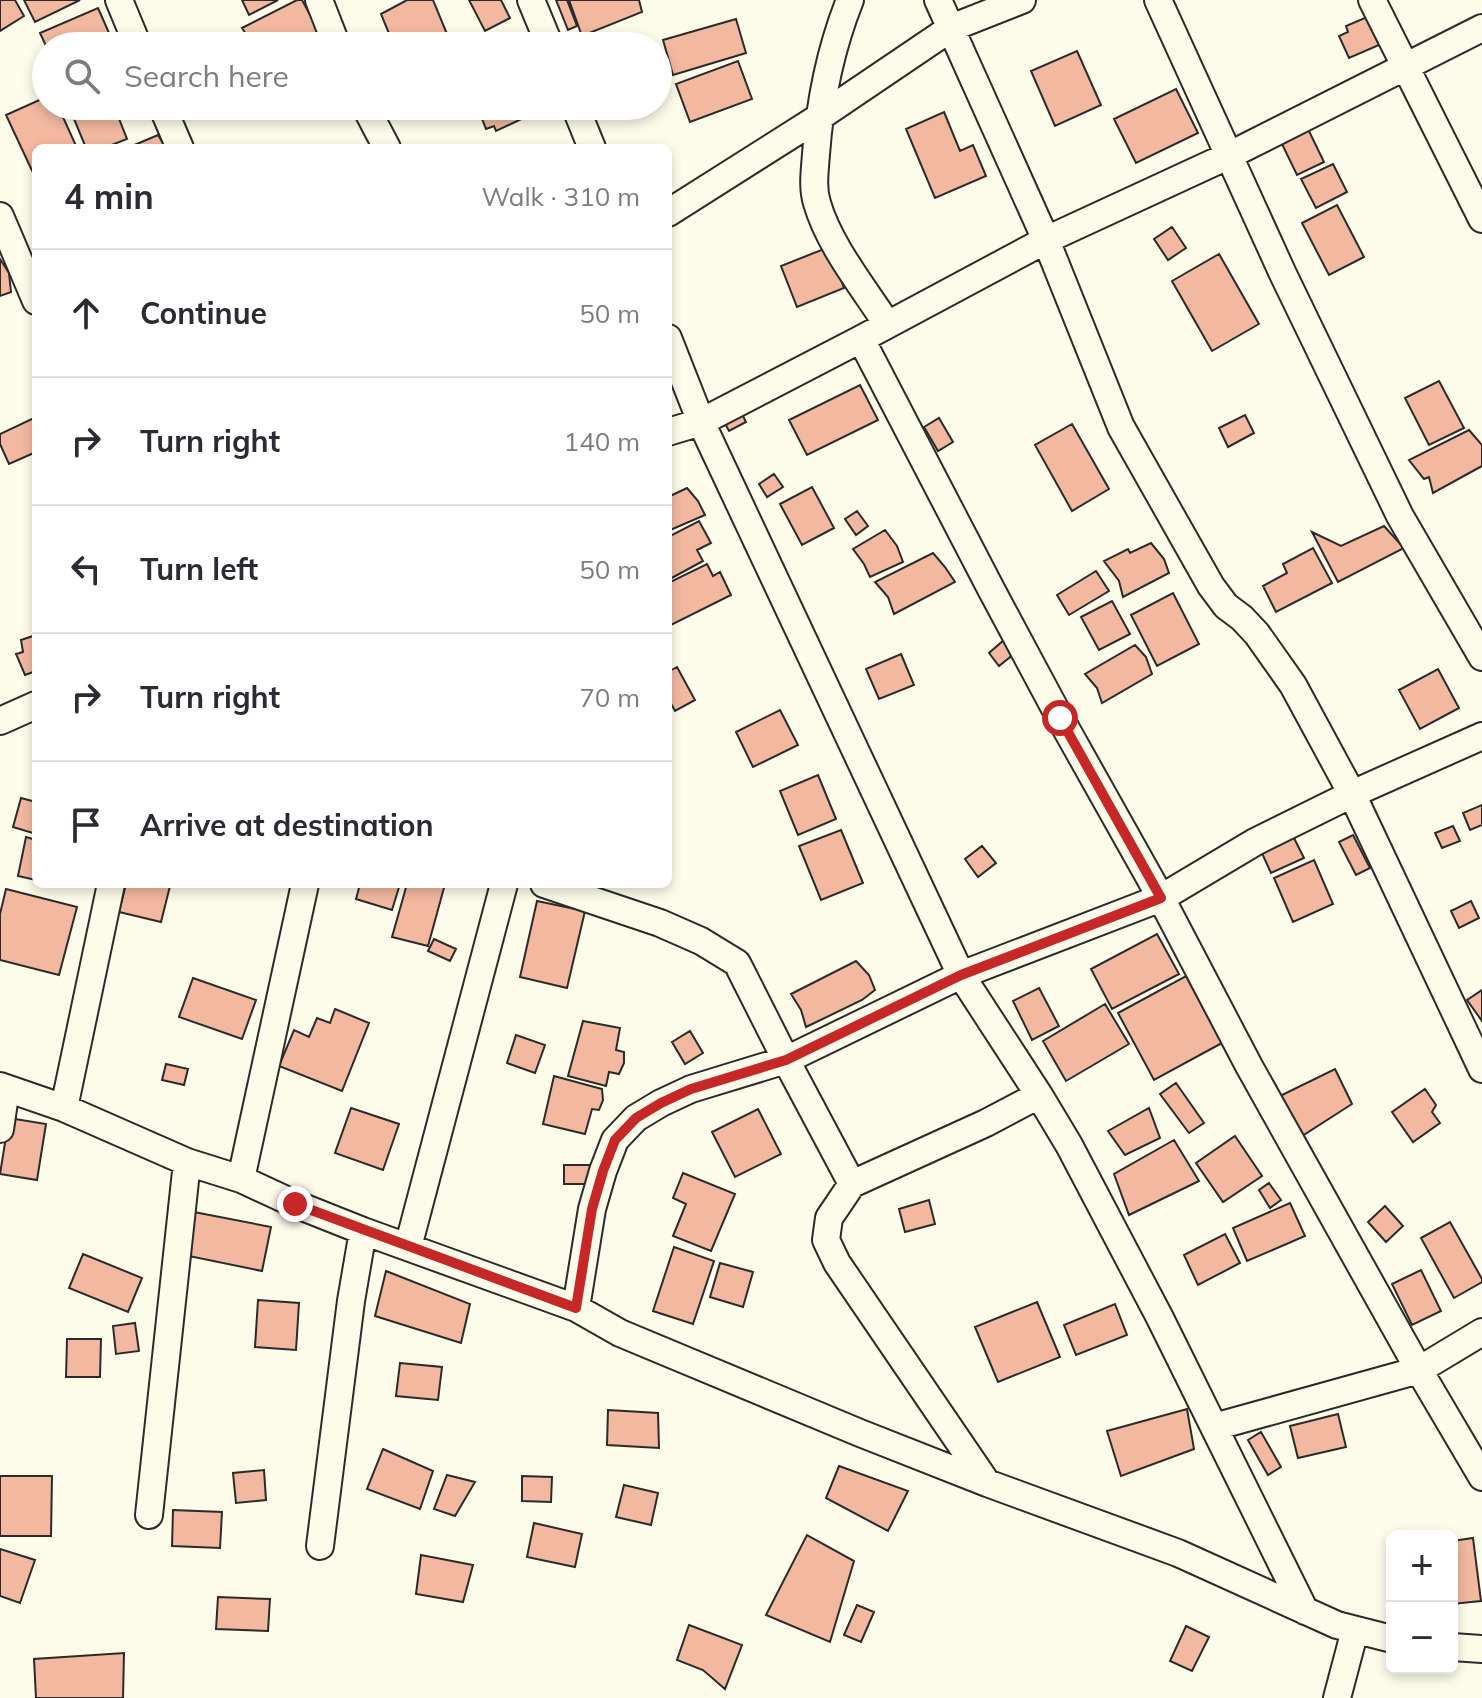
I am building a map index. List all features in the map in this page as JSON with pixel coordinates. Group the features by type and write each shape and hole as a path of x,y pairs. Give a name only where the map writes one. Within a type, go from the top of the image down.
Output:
{"street":[{"path":"119,0 132,32"},
{"path":"319,0 332,32"},
{"path":"531,0 544,32"},
{"path":"850,0 834,46 818,118 814,183 816,202 828,231 887,324"},
{"path":"938,0 1046,240 1121,427 1211,586 1226,606 1257,634 1283,668 1352,794 1482,1069"},
{"path":"672,210 818,118 951,28 1022,0"},
{"path":"1158,0 1283,274 1400,516 1482,657"},
{"path":"1372,0 1482,219"},
{"path":"672,431 701,422 1046,240 1230,155 1482,28"},
{"path":"168,120 178,144"},
{"path":"372,120 385,144"},
{"path":"581,120 590,144"},
{"path":"0,216 32,292"},
{"path":"861,339 1053,705 1161,898 1249,1066 1482,1477"},
{"path":"672,348 701,422 961,975 1069,1145 1153,1305 1305,1611"},
{"path":"2,714 32,706"},
{"path":"576,1308 592,1209 603,1171 615,1140 636,1118 691,1089 786,1060 961,975 1161,898 1255,842 1352,794 1482,736"},
{"path":"64,1108 110,888"},
{"path":"241,1179 304,888"},
{"path":"408,1247 503,888"},
{"path":"556,888 660,923 701,941 737,963 852,1184"},
{"path":"0,1129 3,1087 64,1108 187,1162 241,1179 363,1231 576,1308 620,1333 845,1427 1178,1553 1337,1625 1386,1638"},
{"path":"987,1483 837,1263 826,1240 829,1218 852,1184 986,1123 1039,1095"},
{"path":"149,1515 187,1162"},
{"path":"320,1546 351,1301 363,1231"},
{"path":"1214,1427 1419,1370 1482,1332"},
{"path":"1337,1698 1355,1630"},
{"path":"1458,1647 1482,1649"}],"building":[{"path":"0,0 15,0 24,16 0,31"},
{"path":"24,0 80,0 35,22"},
{"path":"242,0 278,0 249,15"},
{"path":"302,0 309,13 315,10 322,32 245,32 242,28"},
{"path":"407,0 433,0 446,32 388,32 381,14"},
{"path":"469,0 501,0 510,18 485,31"},
{"path":"556,0 567,0 577,26 568,30"},
{"path":"569,0 639,0 642,12 592,32 581,32"},
{"path":"98,8 109,32 42,32"},
{"path":"1367,17 1379,45 1349,58 1339,36 1348,32 1346,26"},
{"path":"736,19 746,53 673,75 672,37"},
{"path":"1077,51 1101,105 1055,126 1031,71"},
{"path":"738,61 752,99 690,122 676,84"},
{"path":"1176,89 1198,133 1136,163 1114,119"},
{"path":"32,103 32,120 64,120 75,144 32,144 32,171 6,115"},
{"path":"944,112 960,151 973,145 986,176 935,198 906,129"},
{"path":"74,120 120,120 127,139 114,144 84,144"},
{"path":"482,120 519,120 496,131 494,126 486,129"},
{"path":"1308,129 1324,162 1297,175 1281,142"},
{"path":"158,135 164,144 137,144"},
{"path":"1333,164 1347,192 1316,208 1301,179"},
{"path":"1337,205 1364,257 1329,275 1302,223"},
{"path":"1172,227 1186,248 1168,260 1154,239"},
{"path":"829,247 844,288 797,307 781,266"},
{"path":"1219,254 1259,324 1212,351 1172,281"},
{"path":"0,259 9,273 11,292 0,296"},
{"path":"1439,381 1464,428 1429,445 1405,398"},
{"path":"860,385 878,420 807,455 789,420"},
{"path":"738,406 746,422 729,431 721,416"},
{"path":"1245,415 1254,433 1228,447 1219,428"},
{"path":"939,418 953,442 938,451 924,427"},
{"path":"32,419 32,454 9,464 0,444 0,434"},
{"path":"1072,424 1109,489 1072,511 1035,445"},
{"path":"1469,430 1482,445 1482,466 1433,493 1429,477 1424,479 1409,460"},
{"path":"774,474 783,487 767,497 759,484"},
{"path":"812,487 834,528 802,545 780,504"},
{"path":"687,488 705,515 672,529 672,495"},
{"path":"857,511 868,526 856,535 845,519"},
{"path":"699,521 711,543 697,550 703,561 672,578 672,535"},
{"path":"1384,526 1404,548 1338,582 1312,532 1341,546"},
{"path":"885,530 897,546 903,562 870,577 853,549"},
{"path":"1151,543 1164,559 1169,573 1123,597 1119,581 1104,561 1128,549 1130,553"},
{"path":"1313,548 1332,583 1276,612 1263,586 1287,573 1283,564"},
{"path":"933,553 955,582 894,614 888,597 875,582"},
{"path":"707,564 713,576 720,572 731,595 672,624 672,581"},
{"path":"1096,571 1109,591 1069,615 1057,595"},
{"path":"1173,593 1199,644 1157,666 1131,615"},
{"path":"1112,601 1130,634 1099,650 1081,617"},
{"path":"32,636 32,672 25,675 16,654 23,652 21,640"},
{"path":"1004,640 1015,653 999,666 989,653"},
{"path":"1135,645 1146,657 1152,674 1102,703 1097,688 1085,674"},
{"path":"901,654 914,685 879,699 866,669"},
{"path":"677,667 695,700 675,711 672,705 672,670"},
{"path":"1438,669 1459,708 1420,729 1399,690"},
{"path":"780,710 798,745 753,767 736,732"},
{"path":"818,775 836,819 798,835 780,791"},
{"path":"21,798 32,801 32,833 13,827"},
{"path":"1482,805 1482,825 1470,830 1463,813"},
{"path":"1453,826 1460,841 1442,848 1435,833"},
{"path":"841,830 863,883 821,900 799,846"},
{"path":"1292,834 1304,858 1271,873 1260,849"},
{"path":"1353,835 1370,868 1356,875 1339,842"},
{"path":"26,837 32,839 32,879 18,876"},
{"path":"982,846 996,863 978,877 965,859"},
{"path":"1314,860 1333,904 1293,922 1274,878"},
{"path":"125,888 170,888 161,922 119,912"},
{"path":"359,888 399,888 392,910 356,899"},
{"path":"406,888 444,888 428,946 392,937"},
{"path":"6,889 77,907 59,975 0,960 0,914"},
{"path":"537,901 585,911 567,988 520,977"},
{"path":"1471,901 1479,918 1459,928 1451,911"},
{"path":"1157,934 1179,974 1112,1009 1091,969"},
{"path":"434,939 456,949 450,961 428,951"},
{"path":"856,961 869,975 875,990 862,1000 806,1027 801,1010 791,994"},
{"path":"1186,976 1222,1043 1154,1080 1118,1013"},
{"path":"193,978 256,1000 242,1039 179,1017"},
{"path":"1039,988 1059,1026 1032,1040 1013,1001"},
{"path":"1482,990 1482,1021 1467,1000"},
{"path":"1105,1004 1129,1044 1066,1081 1043,1041"},
{"path":"335,1009 369,1023 342,1091 279,1066 294,1030 309,1037 317,1018 330,1023"},
{"path":"583,1021 620,1028 616,1050 624,1052 624,1063 619,1074 609,1072 606,1086 568,1076"},
{"path":"690,1031 703,1053 685,1064 672,1042"},
{"path":"516,1035 545,1045 535,1073 507,1063"},
{"path":"166,1064 188,1069 184,1085 162,1080"},
{"path":"1335,1069 1352,1104 1302,1136 1280,1096"},
{"path":"554,1076 602,1089 603,1100 599,1110 592,1109 585,1134 543,1124"},
{"path":"1176,1083 1204,1123 1189,1133 1160,1094"},
{"path":"1425,1089 1436,1105 1432,1112 1440,1123 1413,1142 1392,1112"},
{"path":"351,1108 399,1124 383,1170 335,1153"},
{"path":"1149,1108 1160,1138 1125,1155 1108,1131"},
{"path":"758,1109 781,1154 735,1177 712,1132"},
{"path":"9,1118 46,1124 37,1180 0,1174"},
{"path":"1235,1136 1262,1176 1223,1202 1196,1163"},
{"path":"1174,1140 1199,1181 1129,1215 1114,1174"},
{"path":"564,1165 590,1165 590,1184 564,1184"},
{"path":"683,1173 735,1194 711,1251 673,1236 686,1204 673,1198"},
{"path":"1269,1183 1281,1200 1270,1208 1259,1190"},
{"path":"929,1200 935,1224 905,1232 899,1209"},
{"path":"1290,1203 1305,1236 1247,1261 1233,1228"},
{"path":"1385,1206 1403,1226 1386,1242 1368,1222"},
{"path":"194,1212 271,1227 262,1271 184,1255"},
{"path":"1450,1222 1482,1279 1482,1282 1454,1298 1421,1238"},
{"path":"1225,1234 1240,1263 1198,1285 1184,1255"},
{"path":"674,1247 714,1261 693,1324 653,1311"},
{"path":"83,1254 142,1278 128,1312 69,1288"},
{"path":"720,1263 753,1272 743,1307 710,1297"},
{"path":"1421,1270 1441,1311 1412,1325 1392,1284"},
{"path":"386,1271 470,1304 461,1343 375,1316"},
{"path":"258,1300 299,1303 296,1350 255,1347"},
{"path":"1037,1302 1060,1357 998,1382 975,1327"},
{"path":"1115,1304 1127,1335 1076,1355 1064,1325"},
{"path":"135,1323 139,1351 116,1354 113,1326"},
{"path":"67,1339 101,1339 100,1377 66,1377"},
{"path":"400,1363 442,1367 438,1400 396,1396"},
{"path":"1187,1409 1194,1449 1121,1476 1107,1431"},
{"path":"608,1410 658,1413 659,1448 607,1445"},
{"path":"1338,1414 1346,1447 1298,1458 1290,1426"},
{"path":"1261,1432 1281,1467 1268,1475 1248,1440"},
{"path":"383,1449 433,1471 420,1509 367,1489"},
{"path":"839,1466 908,1491 888,1531 826,1498"},
{"path":"264,1470 266,1500 236,1503 233,1473"},
{"path":"447,1475 475,1482 455,1516 434,1509"},
{"path":"0,1476 52,1476 51,1536 0,1536"},
{"path":"522,1476 552,1477 551,1502 522,1501"},
{"path":"624,1485 658,1493 651,1525 616,1517"},
{"path":"173,1510 222,1512 220,1548 172,1546"},
{"path":"534,1523 582,1534 575,1567 527,1557"},
{"path":"807,1535 854,1561 830,1642 766,1615"},
{"path":"1473,1538 1481,1601 1458,1603 1458,1540"},
{"path":"0,1549 35,1560 20,1603 0,1596"},
{"path":"421,1555 473,1565 463,1602 416,1594"},
{"path":"218,1597 270,1599 268,1631 216,1629"},
{"path":"857,1605 874,1612 861,1642 844,1635"},
{"path":"689,1625 742,1645 725,1689 703,1670 677,1660"},
{"path":"1186,1626 1209,1637 1192,1671 1170,1661"},
{"path":"124,1653 123,1698 36,1698 34,1659"}],"route":[{"path":"295,1204 576,1308 592,1209 603,1171 615,1140 636,1118 691,1089 786,1060 961,975 1161,898 1060,718"}]}
